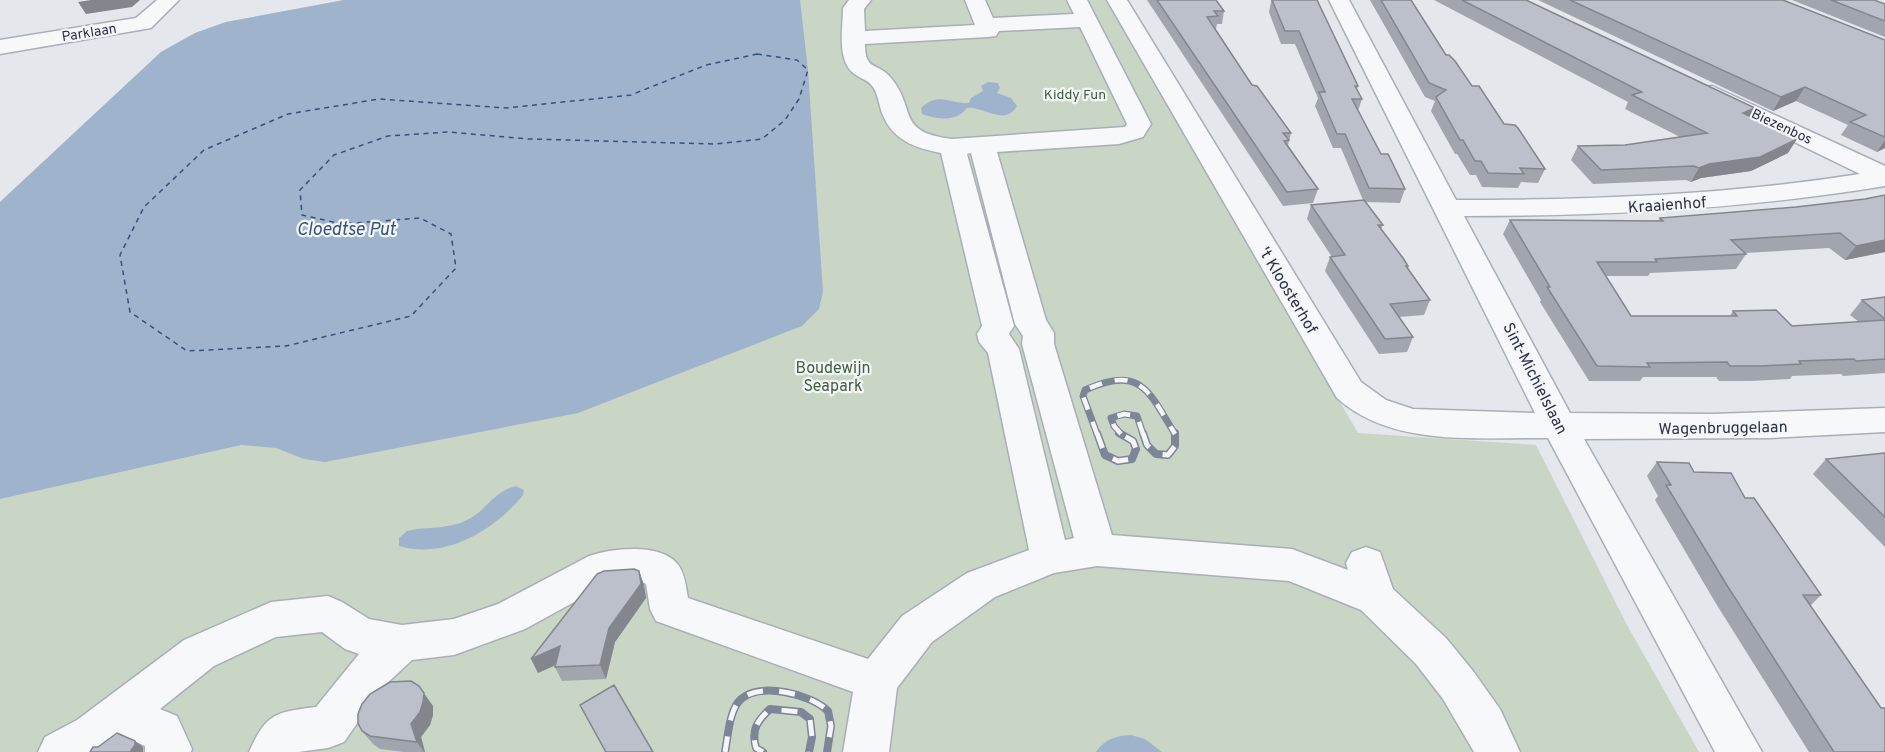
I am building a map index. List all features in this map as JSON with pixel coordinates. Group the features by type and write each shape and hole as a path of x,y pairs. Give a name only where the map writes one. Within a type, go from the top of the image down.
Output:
{"street":[{"name":"Parklaan","path":"0,47 143,23 168,0"},
{"path":"861,0 853,8 855,62 860,69 881,81 888,94 896,122 917,138 928,143 967,146 1119,136 1134,132 1139,124 1082,10 986,25"},
{"path":"854,38 988,31 975,0"},
{"name":"'t Kloosterhof","path":"1117,0 1348,390 1363,403 1383,415 1404,421 1560,426"},
{"name":"Sint-Michielslaan","path":"1338,0 1560,426 1682,654 1739,752"},
{"name":"Biezenbos","path":"1695,85 1885,177"},
{"path":"967,146 1034,334 1097,550"},
{"path":"967,146 1000,337 1050,558"},
{"name":"Kraaienhof","path":"1447,208 1583,208 1668,204 1799,192 1885,177"},
{"path":"1000,337 1016,352 1029,350 1034,334"},
{"name":"Wagenbruggelaan","path":"1560,426 1732,428 1885,420"},
{"path":"866,752 876,681 917,629 981,585 1050,558 1097,550 1292,565 1371,580 1431,651 1451,691 1484,724 1497,752"},
{"path":"91,738 198,653 271,620 328,614 360,636 402,644 454,637 511,617 603,567 645,564 664,575 670,609 876,681"},
{"path":"272,752 286,732 331,740 366,674 402,644"},
{"path":"91,738 161,731 169,749 168,752"}],"green space":[{"name":"Boudewijn Seapark","path":"344,0 1108,0 1358,433 1536,445 1627,625 1699,752 0,752 0,202 161,52 195,33 226,22"}],"water":[{"name":"Cloedtse Put","path":"344,0 800,0 808,70 823,292 819,309 802,326 578,413 325,462 304,459 276,448 241,445 0,499 0,202 161,52 195,33 226,22"},
{"path":"988,82 998,83 1000,88 997,93 1011,98 1017,106 1012,112 1000,115 967,108 963,113 952,118 934,118 922,114 921,108 933,100 969,103 971,98 983,91 981,86"},
{"path":"516,486 524,490 523,495 512,508 484,530 468,539 434,549 399,546 399,538 407,531 460,523 480,512 502,492"},
{"path":"1131,735 1145,739 1162,752 1096,752 1111,739"}],"building":[{"path":"1157,0 1216,0 1224,11 1214,11 1218,16 1207,17 1252,85 1257,86 1291,133 1283,133 1289,140 1284,141 1318,189 1287,192"},
{"path":"1272,0 1317,0 1362,99 1352,99 1381,154 1388,154 1405,189 1369,188 1345,134 1337,134 1319,92 1325,92 1299,31 1285,31"},
{"path":"1381,0 1411,0 1446,55 1455,61 1472,86 1479,86 1504,124 1515,125 1518,128 1545,169 1520,168 1524,174 1488,173 1481,161 1475,161 1463,140 1460,140 1436,97 1446,90 1429,83"},
{"path":"1462,0 1526,0 1755,108 1743,113 1797,139 1760,157 1709,164 1699,168 1694,166 1601,170 1578,146 1625,145 1707,133 1632,95 1642,92"},
{"path":"1570,0 1783,0 1885,40 1885,137 1850,122 1866,115 1805,87 1781,97"},
{"path":"1831,0 1874,0 1885,4 1885,21"},
{"path":"1885,195 1885,240 1856,246 1840,233 1731,240 1746,254 1655,259 1657,262 1597,262 1631,316 1737,316 1733,311 1776,310 1792,326 1885,320 1885,359 1856,361 1854,359 1799,361 1801,364 1761,366 1730,366 1727,362 1647,363 1650,367 1597,366 1547,287 1550,287 1510,220 1663,221 1660,218 1796,207"},
{"path":"1364,200 1383,225 1378,225 1430,300 1390,304 1413,337 1385,339 1330,257 1345,255 1311,205"},
{"path":"1885,297 1885,319 1862,300"},
{"path":"1885,453 1885,517 1826,459"},
{"path":"1657,462 1689,463 1694,472 1731,473 1745,498 1754,498 1821,595 1803,595 1881,708 1885,708 1885,752 1834,752 1728,587 1666,485 1671,485"},
{"path":"634,569 639,571 641,584 609,628 600,665 555,667 560,646 531,659 597,574 604,571"},
{"path":"411,681 424,693 420,712 411,724 417,742 370,736 362,731 358,723 358,714 370,694 390,682"},
{"path":"614,685 653,752 606,752 580,705"},
{"path":"117,733 135,741 130,752 90,752 93,747 98,747"}],"ferry route":[{"path":"757,54 797,60 808,70 799,99 785,120 762,139 716,144 529,139 448,132 388,136 334,155 300,190 302,215 342,224 420,218 451,234 456,268 411,316 286,346 187,351 130,312 120,255 144,207 204,150 288,114 379,99 506,108 631,95 706,65 757,54"}],"railway":[{"path":"1097,434 1083,396 1085,390 1119,380 1131,381 1141,386 1158,406 1175,434"},
{"path":"1121,434 1111,418 1124,414 1137,416 1143,434"},
{"path":"1097,433 1105,455 1118,461 1132,459 1136,449 1133,441 1119,433"},
{"path":"1143,433 1147,445 1156,454 1168,455 1175,446 1175,434"},
{"path":"725,752 730,724 737,704 750,694 761,691 798,695 828,711 831,726 827,752"},
{"path":"763,752 756,748 754,736 759,722 770,709 801,712 810,719 812,737 809,752"}],"park label":[{"name":"Kiddy Fun","path":"1075,94"}]}
